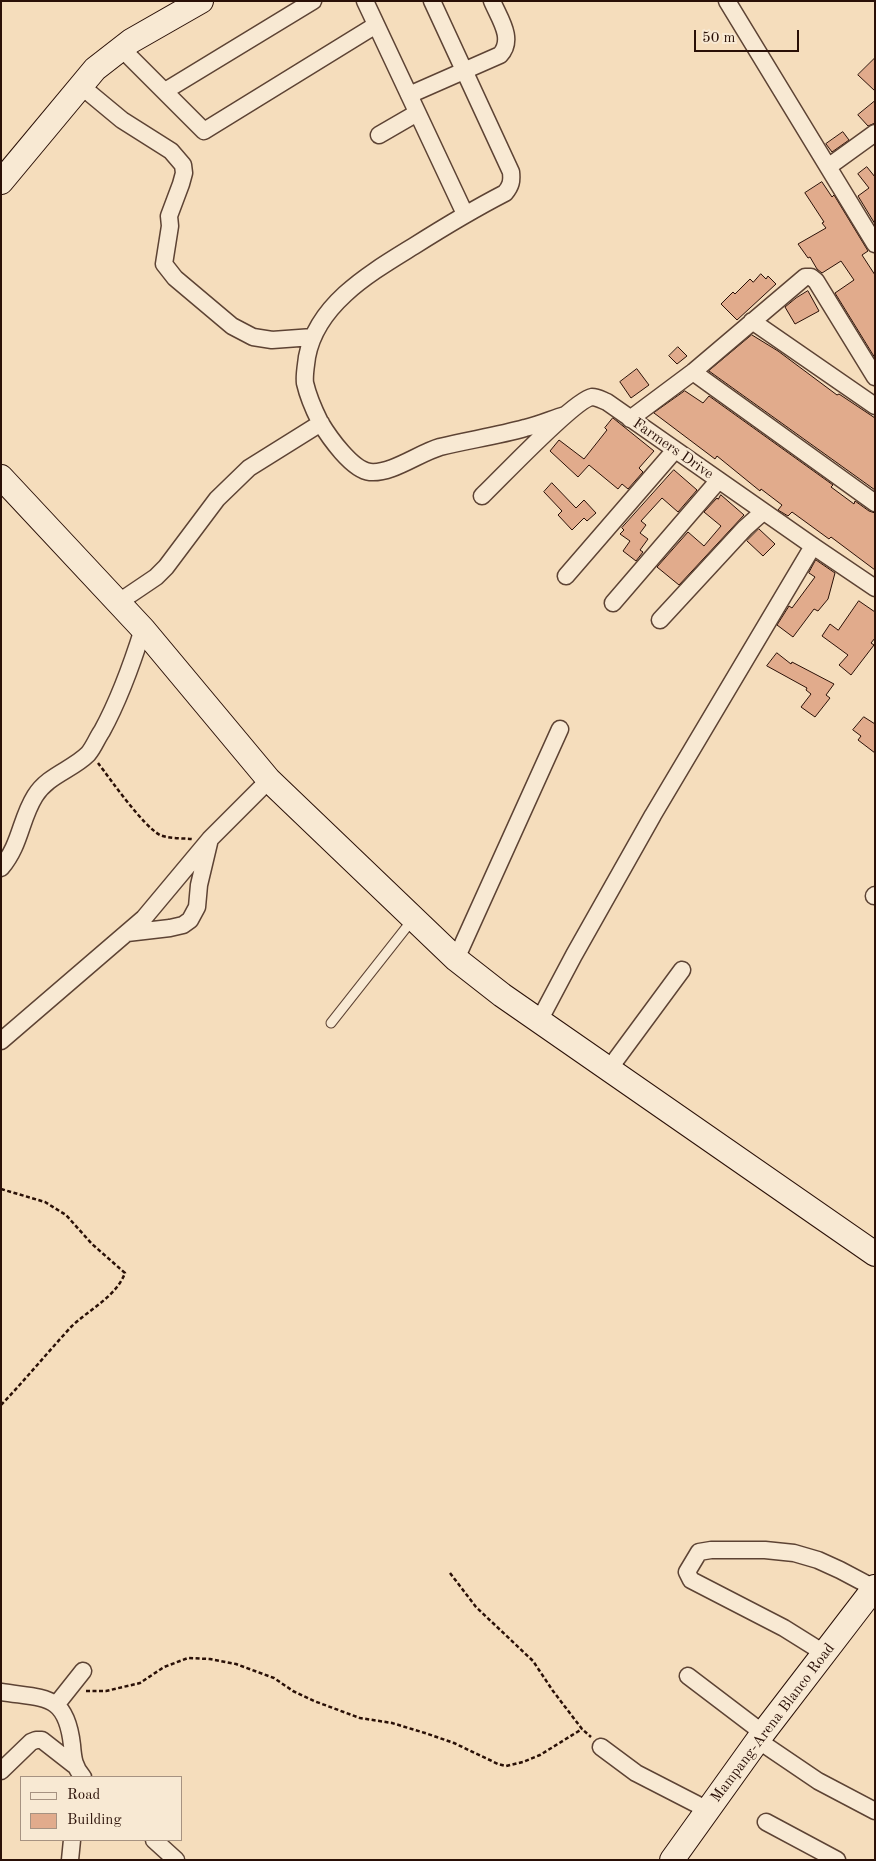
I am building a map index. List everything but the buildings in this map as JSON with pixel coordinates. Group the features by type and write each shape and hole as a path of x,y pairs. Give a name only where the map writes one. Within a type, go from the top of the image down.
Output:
{"street":[{"path":"1,182 95,69 121,48 201,1"},
{"path":"165,90 313,1"},
{"path":"365,1 465,214"},
{"path":"432,1 510,172 512,180 510,187 505,193 465,214 372,273 352,288 326,316 313,338 305,370 305,382 309,396 321,423 348,459 361,469 369,472 380,472 439,448 526,428 565,415"},
{"path":"409,95 500,55 507,44 507,38 492,1"},
{"path":"727,1 875,244"},
{"path":"121,48 204,131 376,25"},
{"path":"81,86 122,120 171,151 184,165 181,184 169,216 169,233 164,264 175,278 232,326 253,337 272,340 313,338"},
{"path":"379,135 417,113"},
{"path":"828,167 875,134"},
{"path":"630,419 693,372 805,277 816,281 875,377"},
{"path":"752,321 875,406"},
{"path":"693,372 875,503"},
{"name":"Farmers Drive","path":"482,496 565,415 590,398 595,397 606,402 875,588"},
{"path":"119,602 156,577 166,567 232,483 249,468 321,423"},
{"path":"566,576 675,450"},
{"path":"1,478 143,629 269,780 456,959 539,1021 875,1254"},
{"path":"613,603 718,481"},
{"path":"660,620 745,528 763,512"},
{"path":"539,1021 653,815 812,546"},
{"path":"1,868 18,842 34,796 62,771 79,762 90,752 125,684 143,629"},
{"path":"456,959 560,729"},
{"path":"1,1041 127,934 159,901 210,839 269,780"},
{"path":"127,934 170,928 183,925 190,920 197,907 199,885 210,839"},
{"path":"609,1069 682,970"},
{"path":"824,1653 776,1624 688,1578 687,1572 696,1555 705,1550 765,1550 794,1554 840,1570 874,1587"},
{"name":"Mampang-Arena Blanco Road","path":"672,1860 761,1737 874,1587"},
{"path":"56,1705 83,1671"},
{"path":"688,1676 761,1737 818,1781 875,1811"},
{"path":"1,1692 48,1700 56,1705 68,1720 79,1771"},
{"path":"1,1772 31,1742 36,1740 42,1740 79,1771"},
{"path":"601,1746 636,1773 708,1810"},
{"path":"766,1822 837,1860"},
{"path":"70,1860 72,1841"},
{"path":"155,1841 176,1860"}],"lane":[{"path":"331,1022 413,919"}],"path":[{"path":"90,752 128,801 156,832 162,836 210,839"},
{"path":"1,1189 45,1202 66,1215 92,1244 125,1273 122,1281 111,1293 72,1326 1,1405"},
{"path":"450,1573 476,1607 533,1661 582,1729 601,1746"},
{"path":"70,1687 90,1691 106,1691 140,1683 164,1667 188,1658 210,1659 236,1664 274,1678 293,1691 314,1701 360,1718 425,1733 454,1743 506,1766 540,1755 582,1729"}]}
